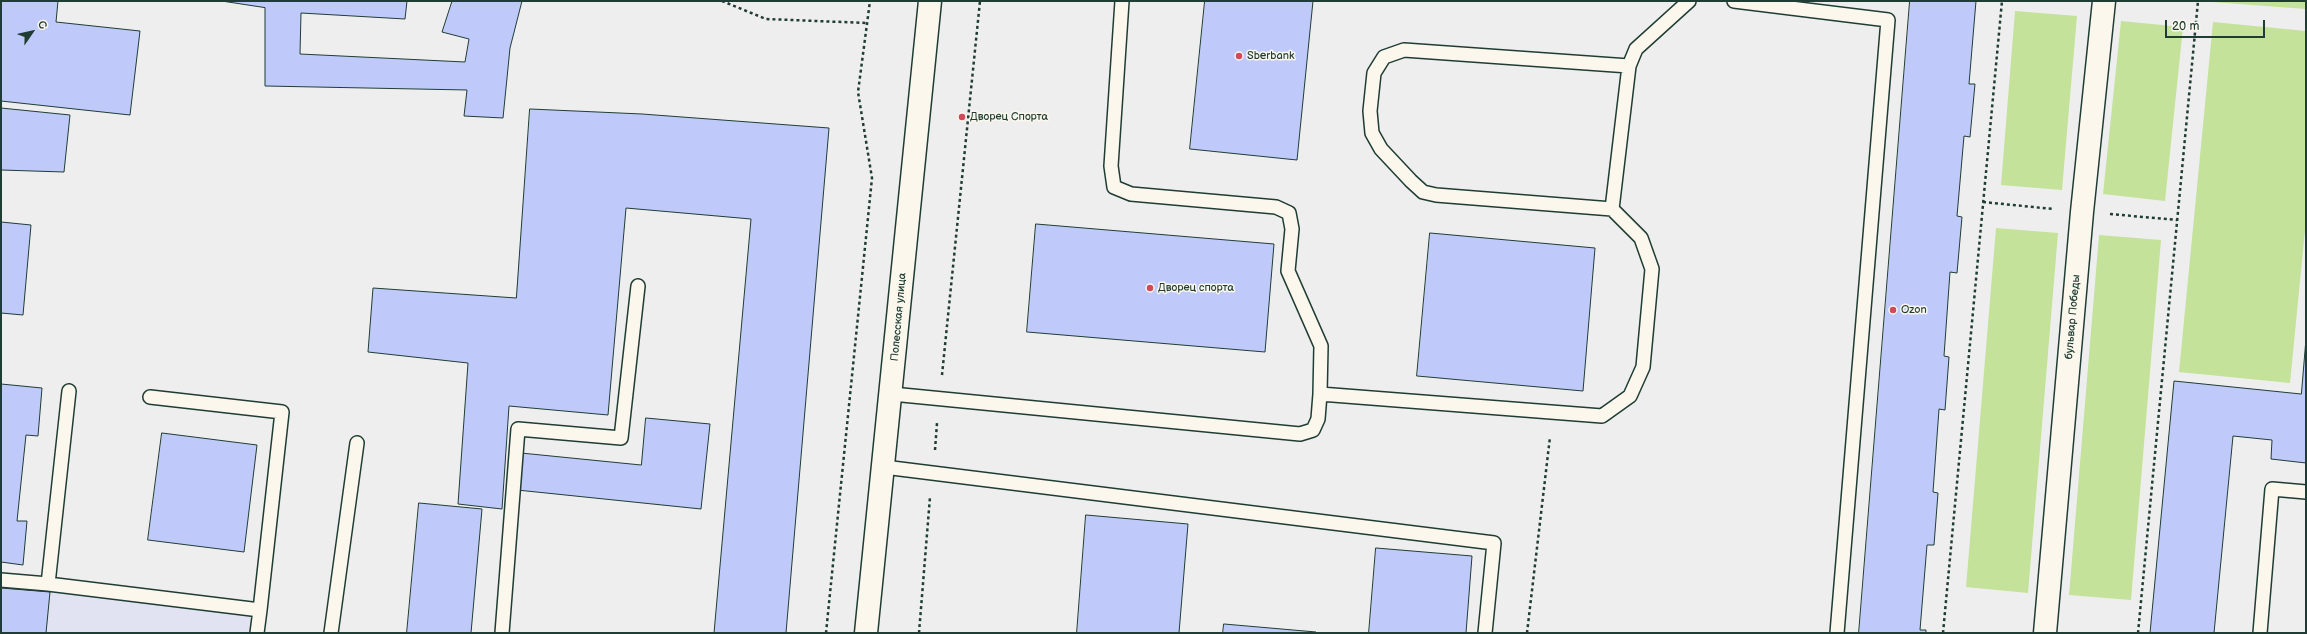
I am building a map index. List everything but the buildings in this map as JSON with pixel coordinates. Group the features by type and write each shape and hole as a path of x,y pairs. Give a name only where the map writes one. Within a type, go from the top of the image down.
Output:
{"main road":[{"name":"Полесская улица","path":"866,633 892,394 930,1"},
{"name":"бульвар Победы","path":"2045,633 2083,204 2104,1"}],"lane":[{"path":"892,394 1300,434 1313,430 1318,419 1321,346 1288,271 1292,229 1289,213 1276,207 1131,194 1114,187 1110,166 1122,1"},
{"path":"1612,209 1629,66 1636,49 1689,1"},
{"path":"1734,1 1888,20 1837,633"},
{"path":"1320,394 1602,416 1630,396 1643,367 1652,269 1641,238 1612,209 1436,195 1424,192 1381,149 1372,133 1370,111 1374,73 1384,57 1404,50 1629,66"},
{"path":"502,633 518,429 621,438 638,286"},
{"path":"48,584 69,391"},
{"path":"150,397 282,412 257,633"},
{"path":"331,633 357,443"},
{"path":"884,467 1494,543 1485,633"},
{"path":"2260,633 2272,489 2306,492"},
{"path":"1,580 48,584 260,610"}],"path":[{"path":"722,1 766,18 867,23"},
{"path":"826,633 872,178 858,92 870,1"},
{"path":"919,633 932,473 980,1"},
{"path":"1943,633 2002,1"},
{"path":"2138,633 2198,1"},
{"path":"1526,633 1553,412"}],"shaded area":[{"path":"1,577 266,609 263,633 1,633"}],"green space":[{"path":"2306,1 2306,9 2212,2"},
{"path":"2015,11 2077,16 2062,190 2001,185"},
{"path":"2121,21 2183,27 2165,201 2103,194"},
{"path":"2213,22 2306,31 2306,220 2290,383 2179,372"},
{"path":"1996,228 2058,233 2028,593 1966,587"},
{"path":"2099,235 2161,240 2131,600 2069,595"}],"place":[{"name":"Sberbank","path":"1239,56"},
{"name":"Дворец Спорта","path":"962,117"},
{"name":"Дворец спорта","path":"1150,288"},
{"name":"Ozon","path":"1893,310"}]}
